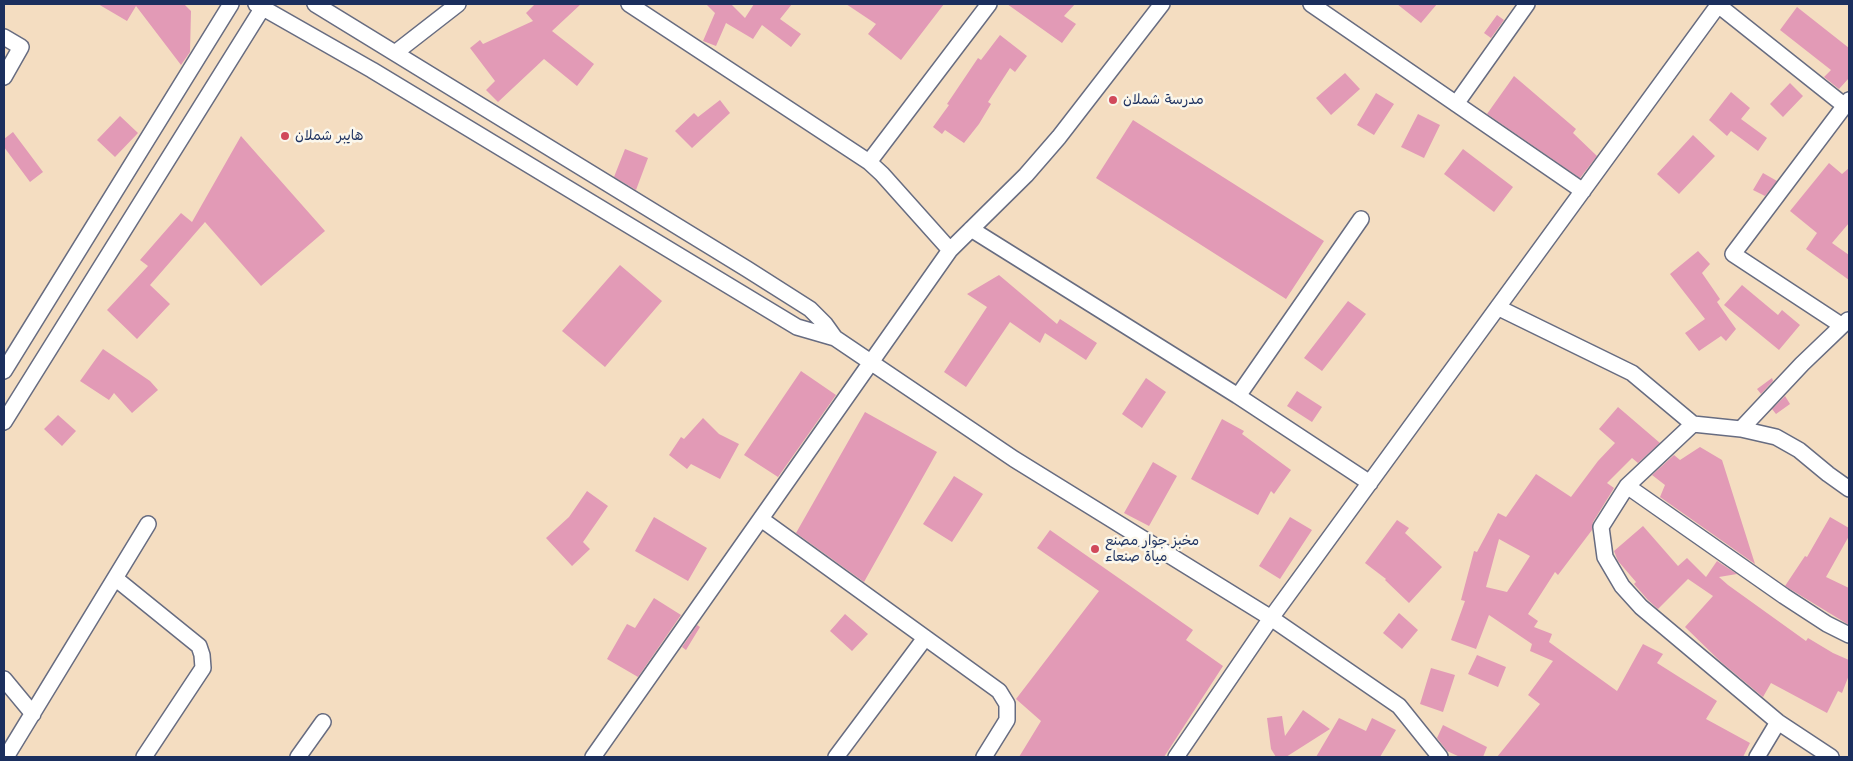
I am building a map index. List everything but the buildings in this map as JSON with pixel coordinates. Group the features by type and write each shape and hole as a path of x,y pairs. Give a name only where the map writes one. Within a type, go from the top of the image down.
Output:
{"street":[{"path":"4,371 231,4"},
{"path":"315,4 794,299 820,317 835,338 1014,459 1271,618 1399,706 1440,757"},
{"path":"395,53 458,4"},
{"path":"629,4 868,162 882,174 950,250"},
{"path":"868,162 989,4"},
{"path":"593,757 950,250 1026,175 1060,137 1162,4"},
{"path":"1311,4 1583,191"},
{"path":"1456,104 1527,4"},
{"path":"1176,757 1271,618 1719,4 1847,103 1733,254 1845,322 1741,429"},
{"path":"4,422 261,5 790,323 818,335 835,338"},
{"path":"4,37 21,47 4,76"},
{"path":"1238,396 1361,219"},
{"path":"971,229 1238,396 1370,483"},
{"path":"1498,308 1632,373 1693,424 1741,429 1776,437 1792,446 1849,488"},
{"path":"1693,424 1627,486 1601,527 1605,557 1622,586 1641,607 1778,722 1831,757"},
{"path":"1627,486 1784,596 1827,624 1849,635"},
{"path":"761,519 999,690 1007,704 1007,720 984,757"},
{"path":"6,757 148,524"},
{"path":"115,578 198,646 202,655 203,668 144,757"},
{"path":"836,757 925,638"},
{"path":"4,679 33,714"},
{"path":"298,757 322,722"},
{"path":"1757,757 1778,722"}],"place":[{"name":"مدرسة شملان","path":"1113,100"},
{"name":"هايبر شملان","path":"285,136"},
{"name":"مخبز جوار مصنع مياة صنعاء","path":"1095,549"}]}
